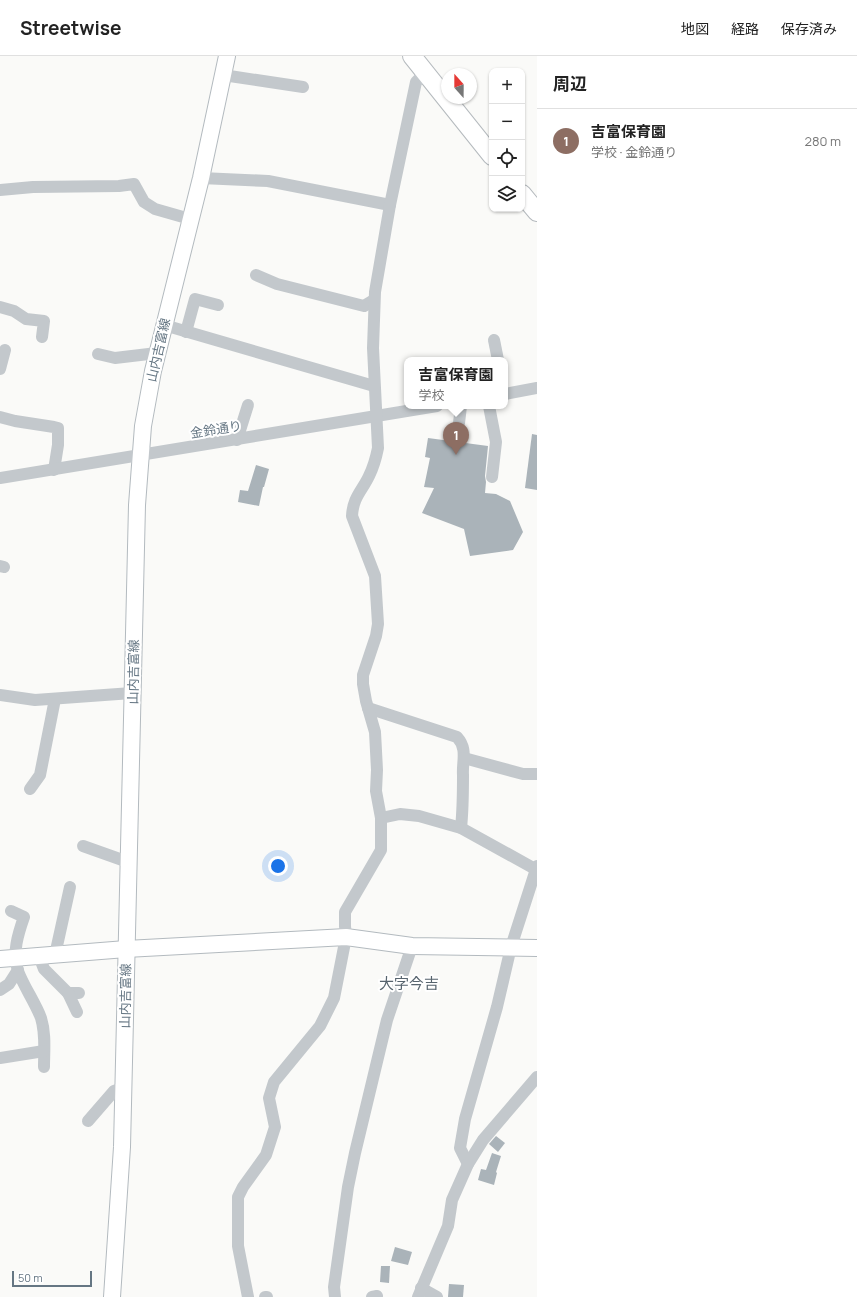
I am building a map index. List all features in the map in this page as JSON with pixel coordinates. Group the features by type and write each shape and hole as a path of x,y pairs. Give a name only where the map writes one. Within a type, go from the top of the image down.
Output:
{"main road":[{"name":"山内吉富線","path":"112,1297 122,1147 132,693 137,505 140,456 143,426 157,353 201,178 227,56"},
{"path":"412,56 489,152"},
{"path":"525,198 537,212"},
{"path":"0,959 17,964 39,956 126,949 346,937 412,946 537,948"}],"street":[{"path":"248,1297 238,1246 238,1197 243,1187 266,1155 275,1127 269,1098 274,1082 320,1026 334,998 346,937 346,912 381,850 381,818 376,791 377,770 375,732 363,684 364,675 376,636 378,624 376,576 352,516 352,505 376,462 378,448 374,386 374,300 390,205 416,82 425,73"},
{"path":"223,75 303,87"},
{"path":"201,178 268,181 390,205"},
{"path":"0,190 33,187 119,186 134,184 144,202 155,209 190,219"},
{"path":"256,275 277,284 364,306 374,300"},
{"path":"186,332 195,299 218,305"},
{"path":"0,307 14,311 26,319 44,321 42,337"},
{"path":"164,325 374,386"},
{"path":"494,340 497,357"},
{"path":"0,370 5,350"},
{"path":"98,354 114,358 157,353"},
{"path":"508,393 537,388"},
{"path":"237,440 248,404"},
{"name":"金鈴通り","path":"0,478 420,409"},
{"path":"459,423 461,409"},
{"path":"490,409 496,442 492,478"},
{"path":"0,417 15,422 54,426 58,428 58,445 54,470"},
{"path":"0,695 35,700 132,693"},
{"path":"30,789 40,775 55,699"},
{"path":"368,708 457,737 462,742 464,758 464,794 461,828"},
{"path":"464,758 523,774 537,774"},
{"path":"381,818 400,814 419,816 461,828 537,869 511,947 497,1007 465,1119 460,1148 468,1164"},
{"path":"83,846 128,862"},
{"path":"55,955 70,887"},
{"path":"0,990 9,984 17,964 17,938 24,916 11,911"},
{"path":"335,1297 334,1288 353,1160 387,1020 412,946"},
{"path":"39,956 44,969 74,993 77,1012"},
{"path":"17,964 41,1019 43,1031 44,1067"},
{"path":"0,1058 44,1051"},
{"path":"437,1297 419,1292 448,1226 452,1200 468,1164 483,1140 536,1082"},
{"path":"88,1121 114,1091 123,1088"}],"building":[{"path":"532,434 537,435 537,490 525,488"},
{"path":"428,438 488,446 485,493 496,494 510,501 523,532 513,550 470,556 464,529 422,513 434,488 424,487 430,458 425,457"},
{"path":"256,465 269,469 259,506 238,502 240,490 248,491"},
{"path":"496,1136 505,1143 498,1152 489,1144"},
{"path":"492,1153 501,1156 494,1185 478,1180 481,1169 486,1170"},
{"path":"395,1247 412,1252 408,1265 391,1261"},
{"path":"381,1266 390,1266 389,1283 380,1282"},
{"path":"449,1284 464,1285 463,1297 448,1297"}],"place":[{"name":"吉富保育園","path":"456,455"}],"district":[{"name":"大字今吉","path":"409,983"}]}
